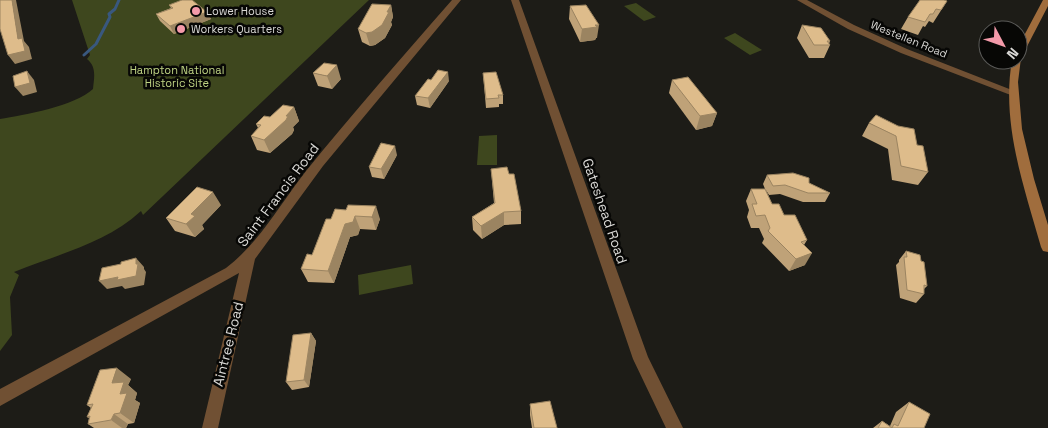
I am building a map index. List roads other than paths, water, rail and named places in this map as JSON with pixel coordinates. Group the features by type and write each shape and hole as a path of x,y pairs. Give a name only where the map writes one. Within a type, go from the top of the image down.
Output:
{"street":[{"name":"Saint Francis Road","path":"0,398 231,272 249,260 262,244 299,187 457,0"},
{"name":"Gateshead Road","path":"515,0 641,358 675,428"},
{"name":"Westellen Road","path":"800,0 830,17 880,40 1012,92"},
{"path":"1028,37 1047,0"},
{"path":"1015,70 1012,92 1015,123 1048,247"},
{"name":"Aintree Road","path":"210,428 249,260"}],"waterway":[{"path":"84,55 96,44 110,17 109,14 115,9 119,0"}],"place":[{"name":"Lower House","path":"196,11"},
{"name":"Workers Quarters","path":"181,29"}],"park label":[{"name":"Hampton National Historic Site","path":"177,76"}]}
